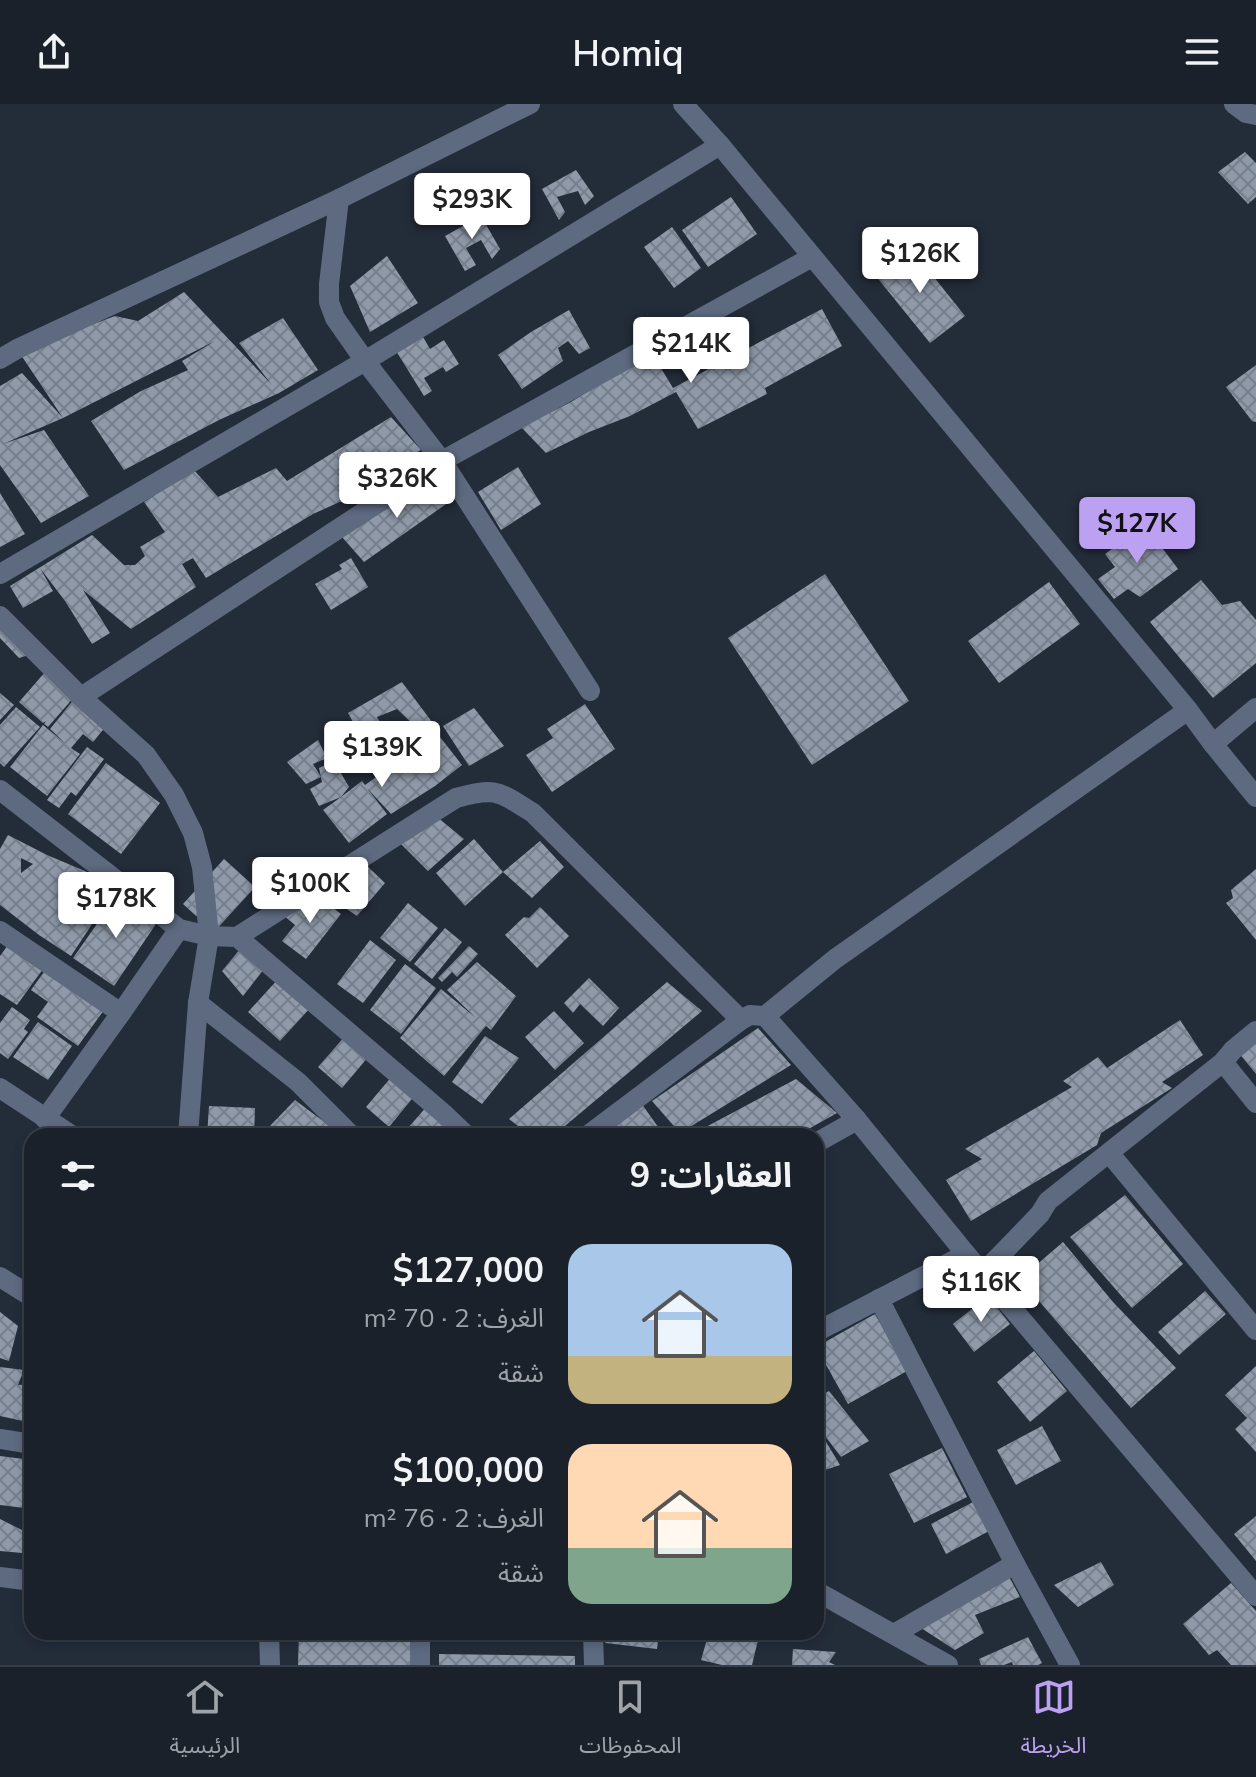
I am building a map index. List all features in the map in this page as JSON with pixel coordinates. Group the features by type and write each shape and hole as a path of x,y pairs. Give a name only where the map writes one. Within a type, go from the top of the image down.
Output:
{"street":[{"path":"0,359 339,199 530,104"},
{"path":"683,104 1188,710 1256,797"},
{"path":"1234,104 1246,113 1256,115"},
{"path":"0,574 365,361 720,145"},
{"path":"339,199 329,284 329,302 335,318 442,461 590,691"},
{"path":"81,697 442,461 812,257"},
{"path":"0,616 81,697 146,755 174,795 193,833 202,867 209,936 198,1003 189,1128"},
{"path":"1213,744 1256,708"},
{"path":"598,1128 741,1020 750,1015 765,1016 835,959 1188,710"},
{"path":"0,790 179,929 209,936 237,937 456,798 481,791 498,792 533,813 741,1020"},
{"path":"45,1119 179,929"},
{"path":"0,931 121,1013"},
{"path":"237,937 458,1128"},
{"path":"198,1003 298,1082 344,1128"},
{"path":"765,1016 857,1120 966,1254 1256,1596"},
{"path":"983,1273 1040,1214 1048,1201 1223,1062 1256,1031"},
{"path":"1223,1062 1256,1103"},
{"path":"3,1097 60,1128"},
{"path":"824,1139 857,1120"},
{"path":"1110,1154 1256,1330"},
{"path":"824,1328 966,1254"},
{"path":"0,1277 24,1292"},
{"path":"879,1299 1070,1665"},
{"path":"0,1439 24,1443"},
{"path":"894,1634 1015,1564"},
{"path":"0,1577 24,1580"},
{"path":"824,1595 948,1665"},
{"path":"269,1640 270,1665"},
{"path":"420,1640 420,1665"},
{"path":"593,1640 594,1665"}],"building":[{"path":"1245,152 1256,163 1256,197 1248,204 1218,172"},
{"path":"576,170 594,196 585,205 578,191 557,197 565,212 559,220 542,189"},
{"path":"731,197 757,234 708,267 682,230"},
{"path":"481,216 500,249 492,259 481,240 466,248 476,265 465,271 445,236"},
{"path":"672,227 701,268 674,288 644,247"},
{"path":"910,247 965,316 930,343 875,275"},
{"path":"387,256 418,303 370,332 350,286"},
{"path":"184,292 272,385 239,343 283,318 318,370 279,393 219,420 124,470 91,421 141,391 188,370 182,361 215,341 63,418 19,352 115,316 138,321"},
{"path":"822,309 842,346 765,388 767,394 698,429 676,392 546,453 521,427 653,355 673,388"},
{"path":"569,310 590,348 579,354 568,341 558,348 563,361 522,389 498,355"},
{"path":"419,330 430,349 444,340 459,364 446,372 443,367 424,378 432,391 424,396 393,346"},
{"path":"1256,365 1256,422 1226,387"},
{"path":"22,373 63,418 3,444 44,430 89,496 41,523 0,465 0,386"},
{"path":"391,417 421,450 349,490 353,496 313,514 206,578 193,558 182,564 196,587 131,629 83,590 110,633 92,644 40,568 53,591 23,608 10,586 92,535 124,565 135,565 145,556 140,547 165,532 144,502 194,470 218,497 276,468 287,481"},
{"path":"518,467 541,504 501,530 478,492"},
{"path":"437,477 449,502 364,562 342,537"},
{"path":"0,493 25,534 0,547"},
{"path":"1145,525 1178,569 1140,597 1128,589 1114,599 1098,579 1115,567 1105,554"},
{"path":"351,558 368,587 331,610 315,584 342,569 339,565"},
{"path":"825,574 909,701 812,765 728,638"},
{"path":"1201,580 1222,605 1240,601 1256,620 1256,663 1213,698 1150,622"},
{"path":"1049,582 1080,624 999,683 968,641"},
{"path":"0,623 29,655 19,658 0,638"},
{"path":"46,671 75,696 48,727 44,724 46,721 43,723 19,702"},
{"path":"402,682 432,722 421,732 397,709 377,717 393,747 376,763 348,713"},
{"path":"0,693 14,705 0,720"},
{"path":"75,698 107,725 93,742 83,734 71,748 80,754 47,796 10,767 43,725 65,743 50,729"},
{"path":"585,704 615,749 552,792 526,755 553,738 547,729"},
{"path":"16,707 40,727 4,767 0,763 0,725"},
{"path":"474,708 504,746 469,766 443,726"},
{"path":"433,728 462,765 391,814 367,788 387,814 349,843 323,810 362,781 365,785 410,753 423,771 437,760 420,738"},
{"path":"318,740 327,758 313,764 321,777 306,784 287,762"},
{"path":"87,747 104,759 76,796 71,792 59,808 47,800"},
{"path":"334,761 349,787 341,797 319,806 310,789 322,782 319,768"},
{"path":"106,763 160,803 121,854 68,814"},
{"path":"437,817 464,839 428,871 400,843"},
{"path":"8,835 85,871 114,891 71,956 0,905 0,849","holes":["21,858 33,864 21,873"]},
{"path":"474,839 503,872 465,906 436,873"},
{"path":"540,841 564,867 532,898 503,872"},
{"path":"224,859 255,887 214,932 183,904"},
{"path":"364,863 385,883 357,916 322,892"},
{"path":"1256,869 1256,940 1226,903 1233,898 1231,890"},
{"path":"118,894 158,921 114,986 73,958"},
{"path":"315,894 341,914 306,959 282,941 295,925 284,916"},
{"path":"408,903 438,928 410,962 380,938"},
{"path":"540,907 569,936 537,968 505,935"},
{"path":"445,928 462,942 432,979 414,964"},
{"path":"370,940 396,960 363,1003 337,984"},
{"path":"8,945 43,969 17,1005 0,994 0,956"},
{"path":"469,946 478,954 457,977 452,972 442,982 438,978"},
{"path":"241,948 264,969 243,996 222,971"},
{"path":"477,962 516,996 491,1030 486,1026 444,1076 400,1038 441,989 476,1018 447,990"},
{"path":"405,964 436,988 401,1034 370,1010"},
{"path":"46,969 104,1010 78,1046 37,1017 48,1002 31,990"},
{"path":"279,978 311,1007 280,1041 248,1012"},
{"path":"589,978 619,1008 603,1026 580,1004 573,1013 564,1003"},
{"path":"667,982 702,1011 563,1128 521,1128 509,1119"},
{"path":"12,1007 30,1020 24,1029 28,1032 8,1059 0,1053 0,1023"},
{"path":"554,1011 584,1043 555,1070 525,1037"},
{"path":"1180,1020 1203,1055 1162,1082 1172,1088 1101,1133 1097,1145 971,1221 946,1180 982,1159 965,1149 1072,1087 1063,1081 1098,1057 1107,1068"},
{"path":"38,1022 72,1046 48,1080 13,1057"},
{"path":"758,1028 791,1065 688,1128 676,1128 652,1101"},
{"path":"346,1035 369,1056 342,1088 318,1067"},
{"path":"485,1036 519,1058 482,1104 452,1082"},
{"path":"1256,1039 1256,1074 1238,1052"},
{"path":"393,1075 416,1094 389,1127 366,1107"},
{"path":"796,1079 837,1113 810,1128 704,1128"},
{"path":"295,1100 331,1127 330,1128 268,1128"},
{"path":"641,1103 659,1128 608,1128 607,1126"},
{"path":"428,1105 454,1128 408,1128"},
{"path":"209,1106 255,1108 254,1128 208,1128"},
{"path":"1125,1195 1183,1264 1132,1308 1070,1237"},
{"path":"1063,1242 1113,1302 1176,1368 1131,1408 1020,1279"},
{"path":"1205,1291 1226,1314 1179,1355 1158,1332"},
{"path":"988,1296 1010,1324 974,1352 953,1324"},
{"path":"0,1312 18,1326 9,1361 0,1358"},
{"path":"875,1314 907,1371 848,1404 824,1361 824,1343"},
{"path":"1034,1351 1067,1391 1030,1422 997,1382"},
{"path":"1256,1366 1256,1452 1235,1429 1247,1418 1225,1395"},
{"path":"0,1367 24,1370 18,1385 24,1385 24,1421 0,1416"},
{"path":"829,1391 869,1441 841,1457 824,1435 824,1394"},
{"path":"1042,1426 1061,1461 1016,1485 997,1450"},
{"path":"824,1438 840,1465 824,1470"},
{"path":"942,1448 967,1497 914,1523 889,1474"},
{"path":"0,1456 24,1459 24,1508 0,1505"},
{"path":"975,1501 991,1530 946,1554 931,1524"},
{"path":"1256,1516 1256,1561 1234,1534"},
{"path":"0,1519 24,1531 22,1553 0,1551"},
{"path":"1101,1562 1114,1585 1078,1607 1054,1585"},
{"path":"1006,1571 1020,1597 975,1615 984,1633 955,1650 918,1626"},
{"path":"1231,1583 1256,1611 1256,1665 1231,1665 1217,1650 1209,1655 1183,1624"},
{"path":"1028,1637 1042,1663 981,1665 979,1659"},
{"path":"299,1640 413,1640 414,1665 298,1665"},
{"path":"605,1640 658,1640 657,1649 605,1643"},
{"path":"707,1640 758,1640 752,1665 722,1665 701,1660"},
{"path":"793,1649 836,1652 829,1662 835,1665 792,1665"},
{"path":"439,1654 575,1656 575,1665 439,1665"}]}
